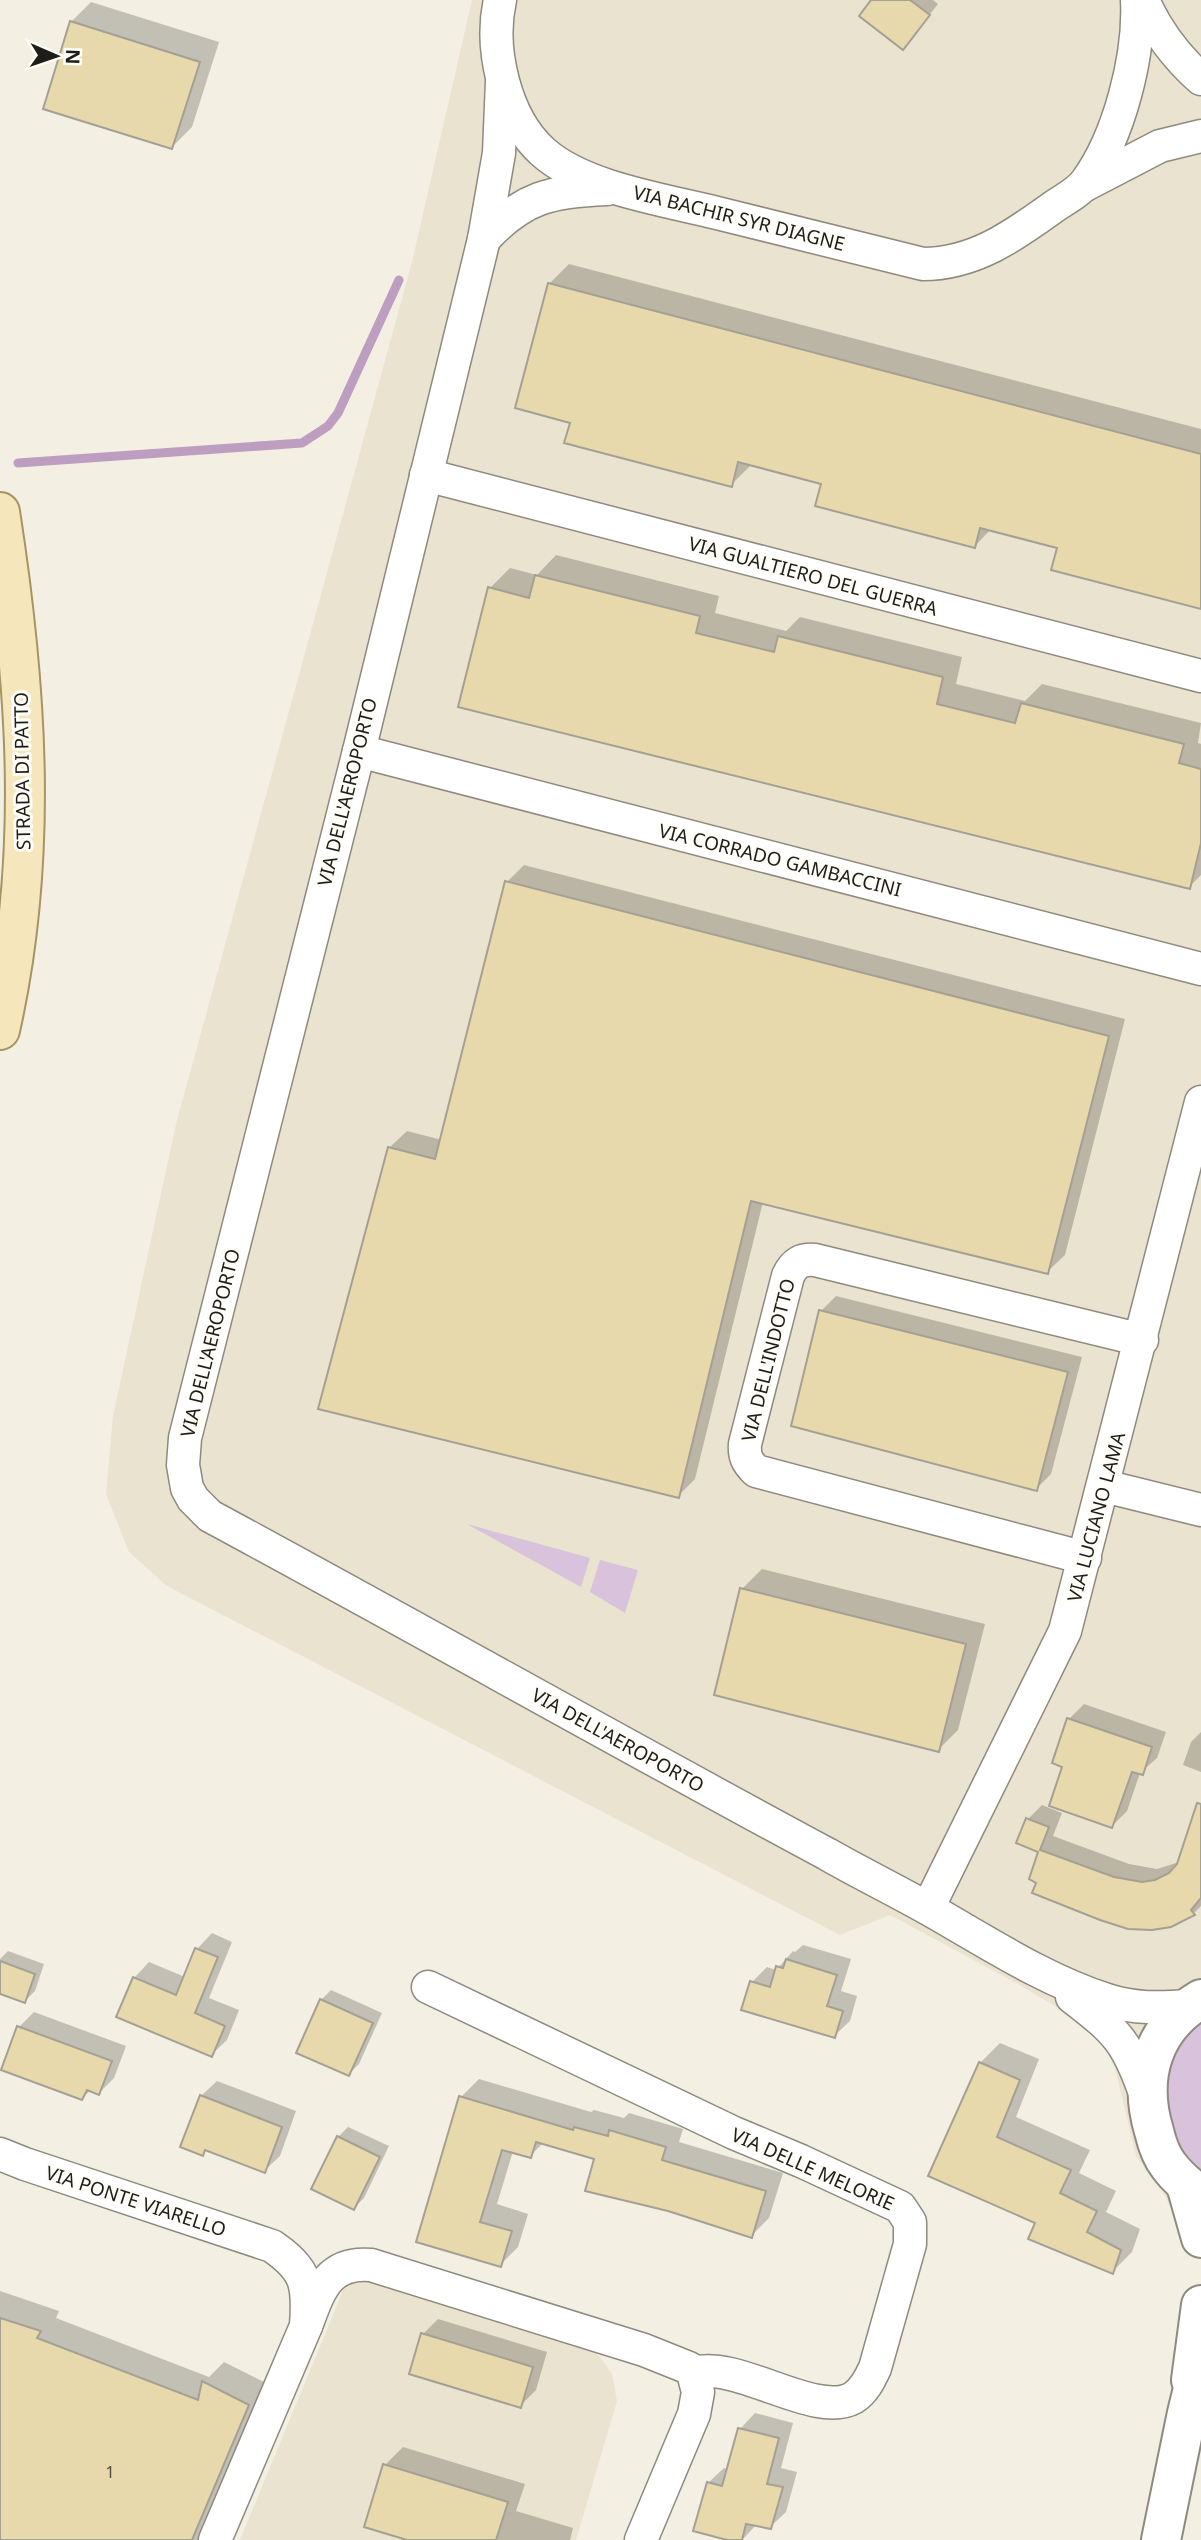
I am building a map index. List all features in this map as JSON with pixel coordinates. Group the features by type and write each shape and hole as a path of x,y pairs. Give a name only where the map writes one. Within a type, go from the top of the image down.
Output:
{"main road":[{"name":"STRADA DI PATTO","path":"0,512 15,631 27,794 24,863 14,961 0,1030"}],"street":[{"name":"VIA BACHIR SYR DIAGNE","path":"1084,186 1104,151 1125,90 1137,34 1137,0"},
{"path":"1143,0 1170,48 1201,79"},
{"name":"VIA BACHIR SYR DIAGNE","path":"495,6 502,81 525,131 543,152 571,171 620,188 923,264 958,261 990,249 1084,186 1160,146 1201,136"},
{"name":"VIA DELL'AEROPORTO","path":"502,81 498,165 484,239 359,751 189,1423 183,1465 187,1488 193,1499 210,1516 928,1908 1043,1975 1113,2030 1134,2062 1148,2103"},
{"path":"484,239 512,212 539,198 579,190 620,188"},
{"name":"VIA GUALTIERO DEL GUERRA","path":"426,475 1201,676"},
{"name":"VIA CORRADO GAMBACCINI","path":"359,751 1201,969"},
{"name":"VIA LUCIANO LAMA","path":"928,1908 1065,1631 1142,1340 1201,1102"},
{"name":"VIA DELL'INDOTTO","path":"1085,1558 756,1471 748,1462 745,1444 788,1276 798,1262 805,1259 815,1260 1142,1340"},
{"path":"1104,1486 1201,1510"},
{"name":"VIA DELL'AEROPORTO","path":"1043,1975 1124,2005 1162,2008 1195,2002"},
{"name":"VIA DELLE MELORIE","path":"428,1987 734,2133 895,2204 904,2211 910,2222 910,2244 875,2368 866,2385 855,2396 849,2400 832,2402 720,2372 693,2373"},
{"path":"1195,2002 1178,2016 1160,2040 1147,2078 1148,2103 1158,2147 1169,2167 1193,2190 1201,2238"},
{"name":"VIA PONTE VIARELLO","path":"0,2154 272,2246 292,2261 305,2278 308,2300 306,2326"},
{"path":"215,2540 327,2279 344,2267 371,2265 644,2350 689,2368 698,2392 694,2414 641,2540"},
{"path":"1161,2540 1186,2413 1201,2305"},
{"path":"1186,2413 1201,2356"}],"shaded area":[{"path":"472,0 1201,0 1201,2231 1179,2224 1165,2196 1136,2156 1115,2068 1106,2049 1083,2023 1018,1984 890,1915 840,1935 167,1586 129,1552 106,1494 113,1416 176,1124 412,262"},
{"path":"467,1524 590,1558 581,1587"},
{"path":"600,1560 638,1570 625,1613 590,1592"},
{"path":"1201,2017 1201,2169 1186,2154 1174,2136 1165,2093 1167,2071 1174,2051"},
{"path":"349,2276 585,2345 600,2357 612,2374 617,2401 576,2540 240,2540"}],"building":[{"path":"871,0 910,0 930,15 903,50 859,16"},
{"path":"70,21 200,62 172,149 43,109"},
{"path":"548,283 1201,454 1201,609 1051,570 1057,548 980,528 975,548 815,506 821,484 738,462 732,487 564,443 570,423 515,408"},
{"path":"535,575 700,616 696,633 774,652 778,636 943,677 937,704 1015,723 1021,703 1184,744 1179,763 1201,769 1201,843 1190,889 458,707 488,587 529,598"},
{"path":"505,881 1109,1036 1048,1274 751,1201 679,1498 318,1409 388,1147 435,1159"},
{"path":"819,1310 1068,1372 1037,1491 791,1426"},
{"path":"740,1588 966,1644 939,1752 714,1695"},
{"path":"1067,1718 1152,1747 1143,1775 1132,1772 1112,1828 1049,1806 1062,1767 1052,1763"},
{"path":"1197,1803 1201,1804 1201,1898 1191,1910 1195,1915 1171,1927 1152,1930 1128,1929 1032,1893 1036,1883 1029,1879 1038,1852 1016,1843 1026,1818 1049,1827 1040,1850 1114,1877 1142,1882 1155,1880 1169,1873 1177,1864"},
{"path":"195,1948 218,1957 195,2013 225,2026 212,2057 116,2017 133,1977 176,1995"},
{"path":"786,1959 837,1975 827,2006 843,2011 835,2038 741,2010 750,1981 770,1987 776,1966 783,1968"},
{"path":"0,1961 35,1974 25,2003 0,1994"},
{"path":"320,1999 373,2023 349,2076 296,2053"},
{"path":"17,2026 112,2061 99,2095 87,2090 82,2100 1,2070"},
{"path":"979,2062 1020,2080 997,2137 1071,2170 1060,2193 1097,2211 1087,2232 1121,2250 1113,2274 1028,2239 1035,2223 928,2176"},
{"path":"200,2095 282,2127 265,2173 205,2150 203,2156 180,2147"},
{"path":"459,2096 573,2130 574,2127 608,2136 609,2130 666,2147 662,2160 766,2191 752,2238 668,2211 585,2191 594,2159 536,2142 531,2158 502,2150 480,2222 512,2231 501,2267 416,2242"},
{"path":"337,2136 380,2157 354,2210 311,2189"},
{"path":"0,2318 41,2331 37,2338 198,2400 202,2381 249,2405 192,2540 0,2540"},
{"path":"421,2333 533,2367 521,2408 409,2374"},
{"path":"738,2428 779,2438 767,2484 783,2487 771,2529 746,2524 742,2540 727,2540 693,2531 707,2482 722,2486"},
{"path":"383,2464 508,2502 496,2540 407,2540 364,2527"}],"waterway":[{"path":"18,463 302,443 328,426 338,413 399,280"}]}
